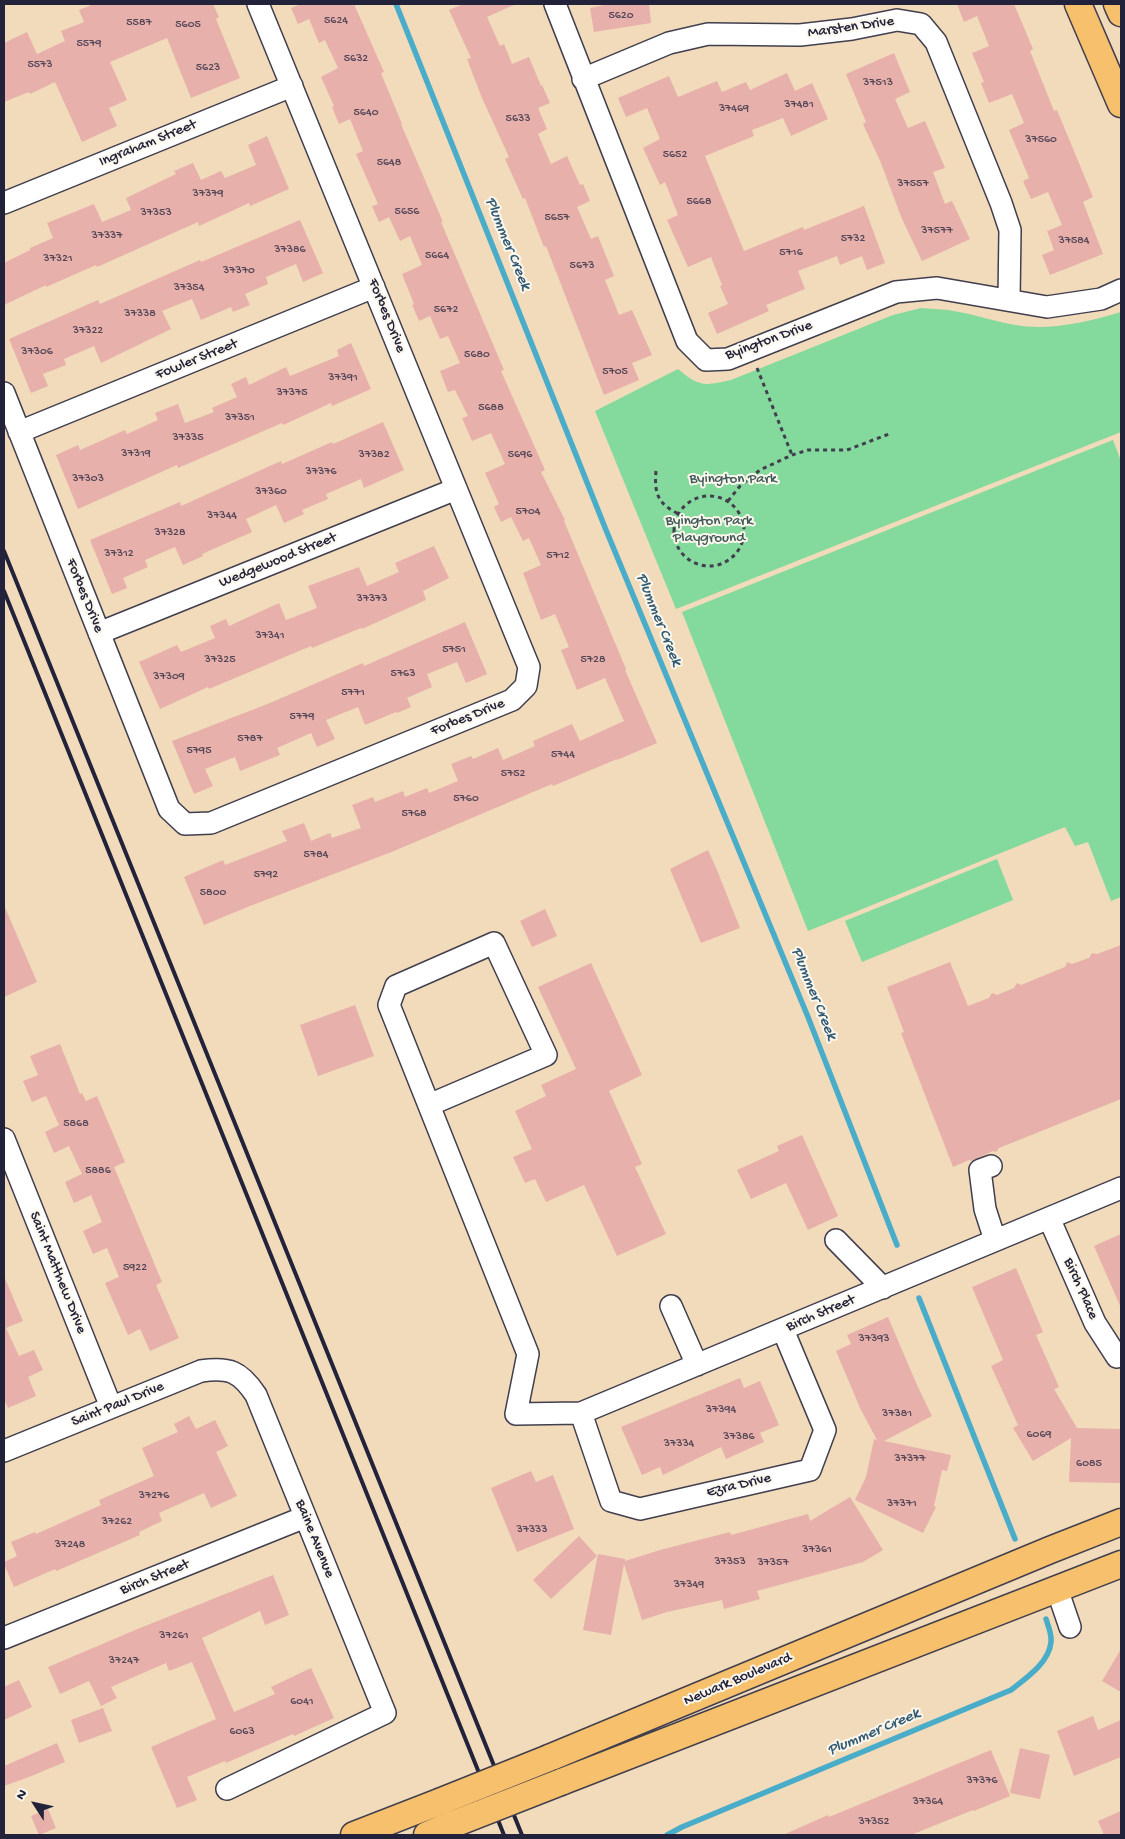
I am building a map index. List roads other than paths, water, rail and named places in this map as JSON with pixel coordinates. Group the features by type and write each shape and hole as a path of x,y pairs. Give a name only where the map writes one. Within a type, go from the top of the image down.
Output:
{"main road":[{"path":"1078,4 1121,104"},
{"path":"1117,4 1121,13"},
{"name":"Newark Boulevard","path":"354,1835 549,1758 1121,1522"},
{"name":"Newark Boulevard","path":"437,1831 1121,1564"}],"street":[{"name":"Forbes Drive","path":"4,393 169,809 185,824 211,823 512,700 526,686 529,667 258,4"},
{"name":"Byington Drive","path":"555,4 687,341 706,360 728,359 896,292 938,288 1047,307 1100,299 1121,290"},
{"name":"Marsten Drive","path":"583,79 669,43 708,34 800,35 897,20 921,24 936,42 1010,230 1009,299"},
{"name":"Ingraham Street","path":"4,203 292,86"},
{"name":"Fowler Street","path":"19,432 374,287"},
{"name":"Wedgewood Street","path":"99,633 456,490"},
{"path":"494,943 546,1056 429,1105 389,1005 396,986 494,943"},
{"name":"Birch Street","path":"429,1105 528,1354 516,1414 581,1413 1121,1188"},
{"name":"Saint Matthew Drive","path":"4,1139 111,1407"},
{"path":"991,1166 980,1170 984,1209 995,1240"},
{"name":"Birch Place","path":"1049,1218 1095,1323 1117,1357"},
{"path":"836,1240 883,1288"},
{"path":"671,1306 697,1365"},
{"name":"Ezra Drive","path":"581,1413 611,1501 640,1509 810,1470 825,1430 783,1330"},
{"name":"Saint Paul Drive","path":"4,1451 201,1371 219,1369 235,1372"},
{"name":"Baine Avenue","path":"227,1789 385,1713 256,1395 247,1382 235,1372"},
{"name":"Birch Street","path":"4,1638 306,1517"},
{"path":"1056,1589 1070,1627"}],"waterway":[{"name":"Plummer Creek","path":"396,4 606,530 808,1017 897,1245"},
{"name":"Plummer Creek","path":"919,1298 1015,1539"},
{"name":"Plummer Creek","path":"667,1835 682,1827 1011,1690 1030,1675 1046,1657 1051,1639 1046,1619"}],"railway":[{"path":"4,551 522,1835"},
{"path":"4,591 504,1835"}],"park label":[{"name":"Byington Park","path":"733,480"},
{"name":"Byington Park Playground","path":"709,530"}]}
